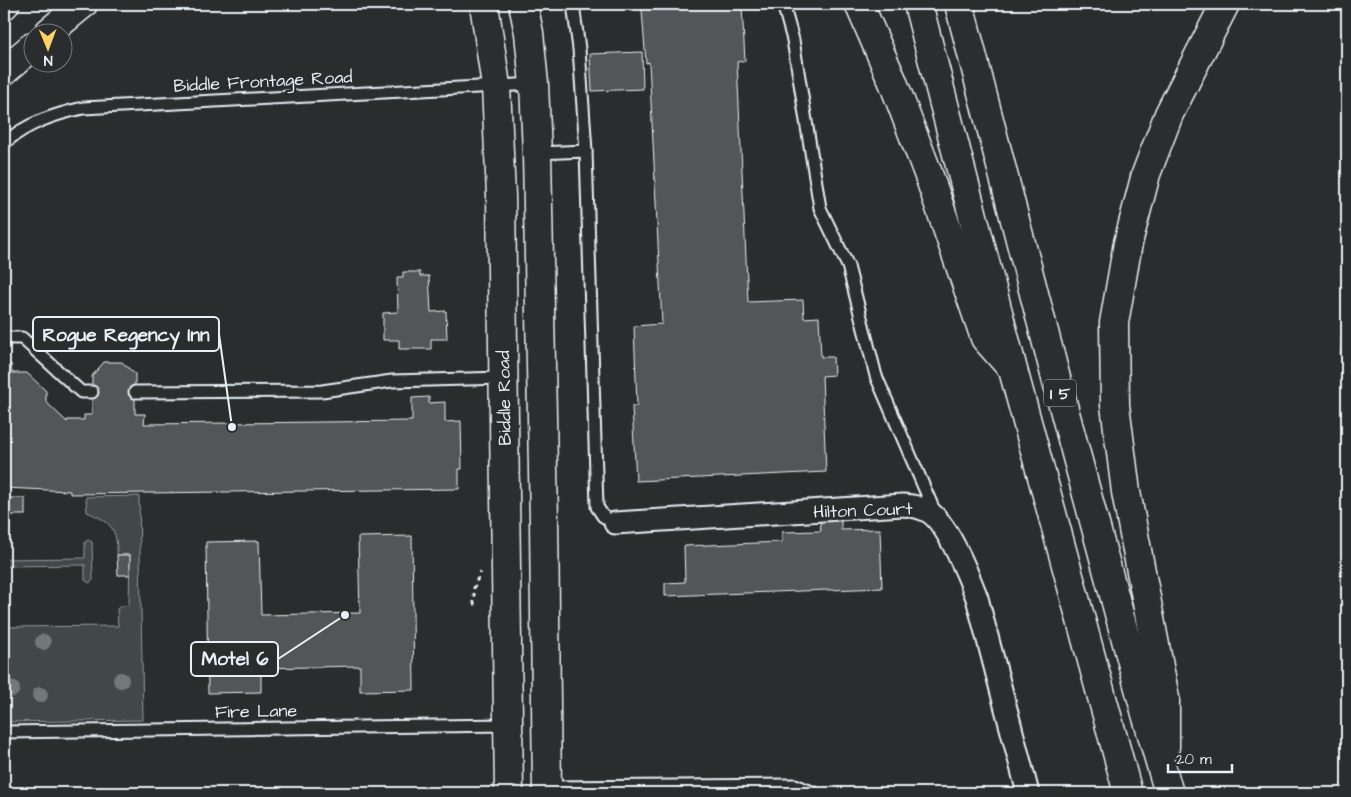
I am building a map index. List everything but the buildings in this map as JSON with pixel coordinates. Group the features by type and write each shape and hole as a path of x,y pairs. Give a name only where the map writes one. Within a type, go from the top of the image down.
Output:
{"main road":[{"path":"61,22 83,4"},
{"name":"Biddle Road","path":"484,4 496,86 501,196 509,793"},
{"path":"523,4 529,33 534,84 537,153 547,790"},
{"path":"859,4 893,82 929,176 985,338 1013,370"},
{"name":"I 5","path":"918,4 1013,370 1128,793"},
{"name":"I 5","path":"959,4 1067,418 1167,787"},
{"path":"1167,787 1164,698 1126,492 1115,405 1114,322 1128,243 1146,174 1169,114 1225,4"},
{"path":"4,71 22,56"}],"street":[{"name":"Hilton Court","path":"615,523 903,506 918,507 930,513 939,521 967,574 976,598 1028,793"}],"lane":[{"path":"573,4 580,50 586,151 597,506 603,516 615,523"},
{"path":"783,4 793,40 820,208 848,266 876,376 939,521"},
{"name":"Biddle Frontage Road","path":"4,143 17,132 51,115 83,108 534,84"},
{"path":"537,153 586,151"},
{"path":"4,338 22,338 81,392 92,392"},
{"path":"135,392 322,392 392,381 504,378"},
{"name":"Fire Lane","path":"4,732 508,725"},
{"path":"547,790 795,785 814,793"}],"path":[{"path":"473,604 474,588 483,566"}],"shaded area":[{"path":"1347,258 1347,371 1340,354"},
{"path":"139,496 143,720 4,722 4,627 118,626 117,609 121,606 129,605 130,555 117,555 114,533 102,519 87,512 86,497"},
{"path":"88,540 92,542 93,580 89,583 85,580 85,565 6,566 5,559 85,558 85,542"}],"place":[{"name":"Rogue Regency Inn","path":"232,427"},
{"name":"Motel 6","path":"345,615"}]}
